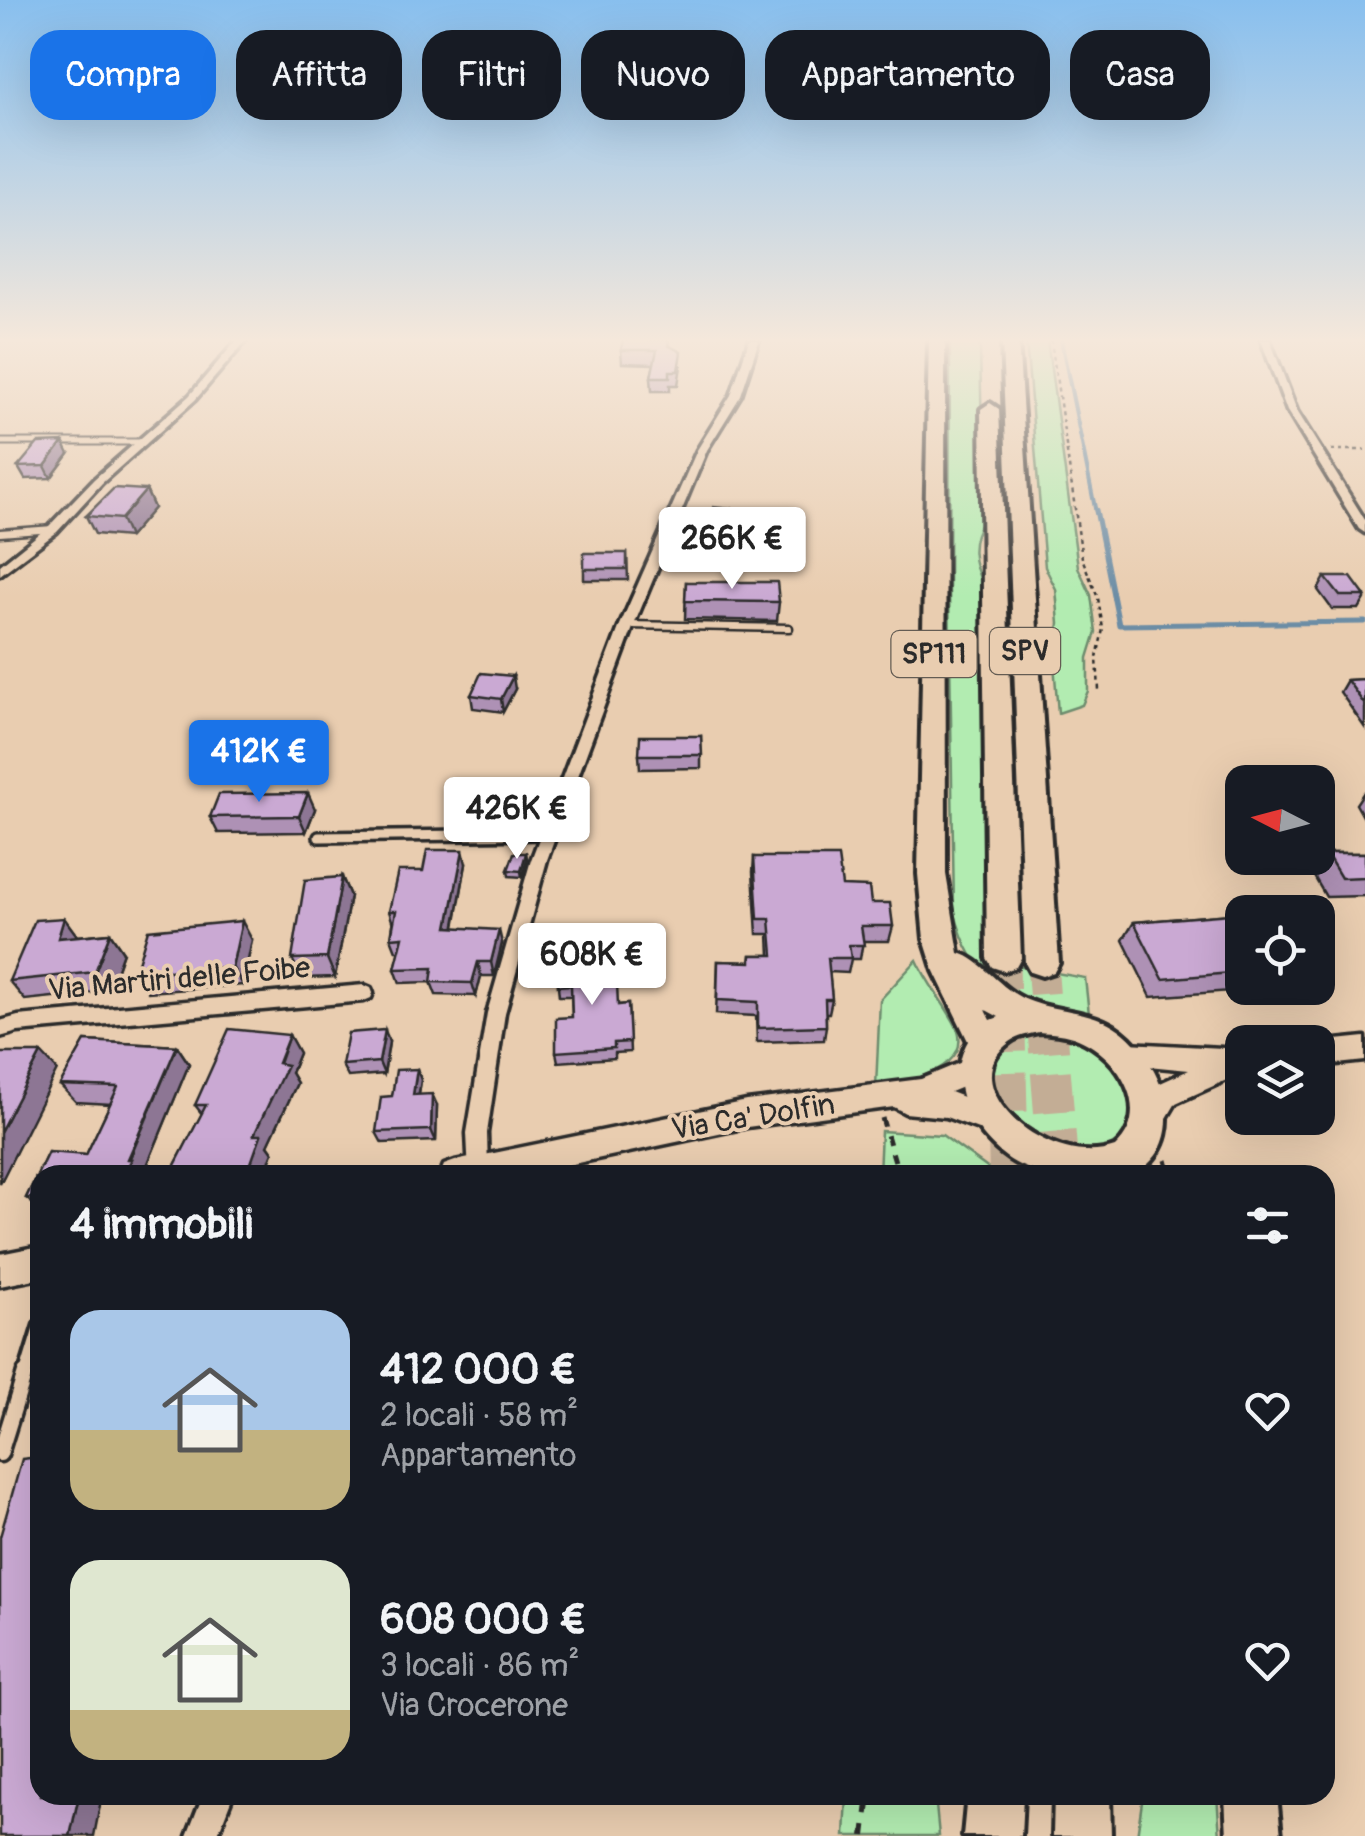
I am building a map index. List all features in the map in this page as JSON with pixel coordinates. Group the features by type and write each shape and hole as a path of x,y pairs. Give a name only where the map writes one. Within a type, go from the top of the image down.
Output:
{"highway":[{"name":"SPV","path":"990,426 1004,958"},
{"name":"SPV","path":"1014,426 1042,963"},
{"path":"992,1836 994,1805"},
{"path":"1082,1805 1082,1836"}],"main road":[{"name":"SP111","path":"936,426 932,874 940,939 980,1055 976,1094 988,1120"},
{"path":"940,939 980,991 1006,1007 1086,1027 1127,1055 1150,1097 1153,1144 1113,1165"},
{"path":"980,1055 1000,1029 1039,1018"},
{"path":"988,1120 1008,1141 1033,1158 1052,1165"},
{"path":"1252,1805 1254,1836"}],"street":[{"path":"0,571 52,529 162,426"},
{"path":"468,1165 496,1013 549,834 627,625 702,450 717,426"},
{"path":"1301,426 1359,509 1365,529"},
{"name":"Via Martiri delle Foibe","path":"0,1029 18,1024 364,993"},
{"path":"1335,1052 1365,1049"},
{"name":"Via Ca' Dolfin","path":"881,1113 980,1055"},
{"path":"1127,1055 1225,1060"},
{"path":"1153,1144 1166,1094 1225,1068"},
{"name":"Via Ca' Dolfin","path":"504,1165 747,1114 881,1113 947,1104 988,1120"},
{"path":"0,1270 30,1264"},
{"path":"202,1836 214,1805"}],"lane":[{"path":"0,442 144,442"},
{"path":"0,533 52,529"},
{"path":"627,625 789,628"},
{"path":"320,837 549,834"},
{"path":"0,1454 30,1358"}],"path":[{"path":"1064,426 1082,558 1098,598 1103,629 1098,658 1099,690"},
{"path":"1316,450 1365,450"},
{"path":"881,1113 896,1165"},
{"path":"1153,1144 1168,1165"},
{"path":"864,1836 869,1805"}],"green space":[{"path":"950,426 982,426 984,518 974,552 984,587 988,961 1085,978 1089,1014 1039,1002 1001,986 973,959 963,938 954,910"},
{"path":"1033,426 1059,426 1078,567 1091,595 1096,632 1088,658 1088,691 1082,705 1058,713 1053,651 1059,624 1056,589 1045,567"},
{"path":"917,960 954,1022 959,1038 957,1051 949,1062 921,1077 876,1087 880,1000"},
{"path":"1045,1034 1090,1045 1116,1069 1125,1084 1131,1116 1116,1142 1098,1151 1070,1153 1043,1145 1019,1128 1002,1107 993,1084 996,1062 1012,1044"},
{"path":"881,1131 942,1135 983,1165 879,1165"},
{"path":"847,1805 936,1805 939,1836 845,1836"},
{"path":"1142,1805 1218,1805 1220,1836 1137,1836"}],"building":[{"path":"63,442 45,466 18,467 38,443"},
{"path":"114,488 146,490 121,519 86,516"},
{"path":"713,507 731,509 724,527 707,526"},
{"path":"584,553 627,553 627,569 584,569"},
{"path":"1325,577 1351,577 1365,596 1340,596"},
{"path":"686,582 777,582 779,602 685,601"},
{"path":"481,673 513,676 501,699 471,695"},
{"path":"1365,679 1365,705 1347,680"},
{"path":"640,736 701,736 702,755 639,755"},
{"path":"308,793 299,816 210,817 219,794"},
{"path":"427,850 463,850 448,927 499,930 491,962 478,962 472,983 431,982 433,968 395,969 403,937 391,938 396,911 389,911 398,871 423,871"},
{"path":"514,853 526,853 521,871 508,870"},
{"path":"1335,853 1365,853 1365,877 1341,878 1335,868"},
{"path":"754,857 838,857 842,886 869,887 871,903 890,903 893,926 861,926 864,945 849,945 851,958 828,958 832,999 825,999 826,1026 758,1028 758,1002 717,1000 718,961 751,962 751,955 773,955 770,919 758,919"},
{"path":"342,877 327,958 292,959 305,880"},
{"path":"1225,914 1225,974 1163,979 1134,922"},
{"path":"64,918 58,938 110,933 95,972 9,981 35,920"},
{"path":"242,921 232,967 135,973 148,930"},
{"path":"616,961 618,1005 628,1004 630,1042 614,1043 614,1048 556,1052 556,1018 572,1017 571,985 558,986 558,964"},
{"path":"229,1029 289,1035 278,1063 287,1065 254,1135 261,1135 250,1165 175,1165 206,1105 195,1105"},
{"path":"385,1030 379,1062 342,1065 348,1033"},
{"path":"85,1041 177,1046 129,1165 42,1165 48,1152 86,1155 118,1087 60,1085"},
{"path":"0,1053 41,1053 0,1132"},
{"path":"417,1069 413,1095 432,1094 431,1130 376,1132 381,1097 392,1096 396,1070"},
{"path":"30,1458 30,1805 77,1805 70,1836 0,1836 0,1537 22,1459"}],"waterway":[{"path":"1078,426 1096,513"},
{"path":"1096,510 1119,625 1365,622"}],"tunnel":[{"path":"1004,958 1005,1015"},
{"path":"1042,963 1046,1015"},
{"path":"1005,1012 1009,1165"},
{"path":"1046,1012 1058,1165"}]}
